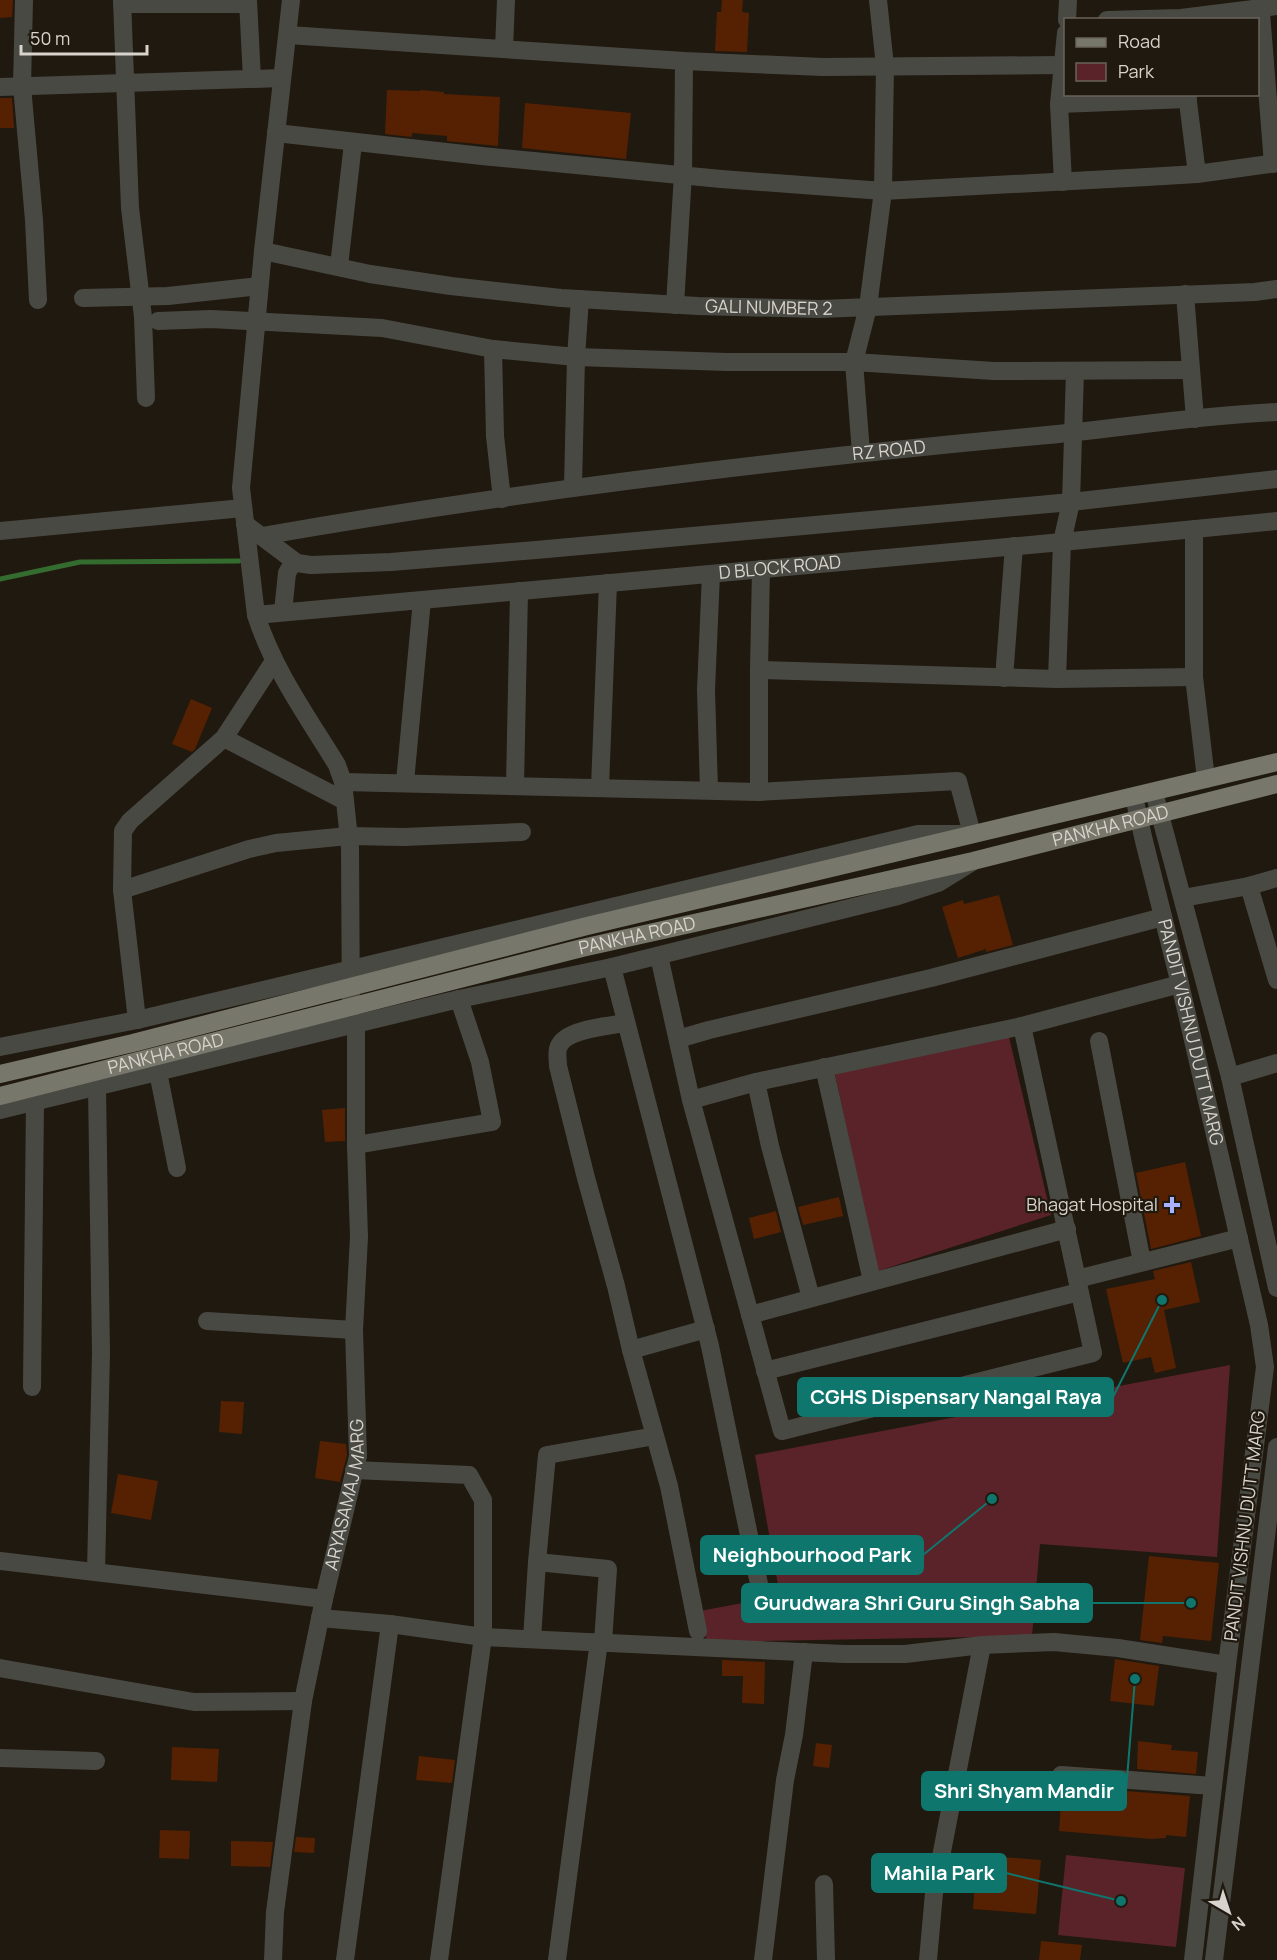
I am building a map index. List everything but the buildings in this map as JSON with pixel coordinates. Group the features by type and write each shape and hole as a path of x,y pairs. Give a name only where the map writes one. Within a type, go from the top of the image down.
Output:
{"main road":[{"name":"PANKHA ROAD","path":"0,1074 145,1040 587,926 1277,762"},
{"name":"PANKHA ROAD","path":"0,1096 582,948 973,861 1277,784"}],"street":[{"path":"24,0 22,86 34,220 38,300"},
{"name":"ARYASAMAJ MARG","path":"273,1960 275,1911 303,1701 324,1599 358,1456 354,1330 359,1237 348,836 343,782 337,765 274,661 256,615 241,489 263,251 291,0"},
{"path":"504,49 506,0"},
{"path":"861,453 854,362 868,307 883,190 885,66 878,0"},
{"path":"1067,18 1068,0"},
{"path":"146,398 141,297 130,208 127,83 122,2 248,2 252,79"},
{"path":"276,133 353,143 683,174 883,190 1197,174 1275,164 1266,4 1187,18"},
{"path":"288,35 684,61 823,67 1063,65"},
{"path":"1063,182 1059,104 1064,49"},
{"path":"675,305 683,174 684,61"},
{"path":"0,87 282,78"},
{"path":"1059,104 1187,97 1197,174"},
{"path":"339,266 353,143"},
{"name":"GALI NUMBER 2","path":"263,251 370,274 441,285 580,299 675,305 820,309 1277,289"},
{"path":"83,298 141,297 260,286"},
{"path":"1185,294 1195,419"},
{"path":"573,487 576,357 580,299"},
{"path":"158,321 211,319 382,328 493,349 576,357 727,362 854,362 994,371 1191,370"},
{"path":"493,349 495,436 502,499"},
{"path":"1057,679 1062,542 1071,502 1075,371"},
{"name":"RZ ROAD","path":"262,536 573,487 861,453 1277,412"},
{"path":"0,531 244,516 262,536 294,561 310,566 391,562 1071,502 1277,479"},
{"name":"D BLOCK ROAD","path":"256,615 1277,521"},
{"path":"1194,528 1194,677 1206,779"},
{"path":"1004,678 1014,546"},
{"path":"283,612 287,573 294,561"},
{"path":"759,792 761,569"},
{"path":"708,790 706,690 711,574"},
{"path":"600,787 608,583"},
{"path":"515,785 519,591"},
{"path":"405,782 422,600"},
{"path":"137,1020 122,890 123,831 130,821 224,738 274,661"},
{"path":"759,670 1057,679 1194,677"},
{"path":"224,738 345,801"},
{"path":"0,1047 137,1020 918,834 972,834 958,781 759,792 343,782"},
{"name":"PANDIT VISHNU DUTT MARG","path":"1154,792 1230,1077 1277,1287"},
{"name":"PANDIT VISHNU DUTT MARG","path":"1134,797 1259,1325 1271,1366 1227,1665 1193,1960"},
{"path":"122,890 267,845 348,836 404,837 522,832"},
{"path":"0,1110 459,999 659,956 898,896 939,883 973,861"},
{"path":"1183,898 1249,886 1277,878"},
{"path":"1249,886 1277,980"},
{"path":"678,1039 931,978 1163,917"},
{"path":"659,956 692,1100 782,1431 1093,1353 1022,1026"},
{"path":"612,967 706,1329 759,1584"},
{"path":"692,1100 756,1082 1022,1026 1180,984"},
{"path":"356,1145 492,1122 480,1062 459,999"},
{"path":"625,1023 582,1031 566,1038 558,1047 558,1066 631,1350 669,1486 698,1631"},
{"path":"1099,1041 1142,1262"},
{"path":"1230,1077 1277,1063"},
{"path":"824,1067 872,1281"},
{"path":"158,1071 177,1168"},
{"path":"756,1082 770,1146 811,1298"},
{"path":"96,1572 101,1353 97,1086"},
{"path":"32,1388 35,1101"},
{"path":"750,1315 1066,1229"},
{"path":"765,1371 1078,1285 1142,1262 1239,1238"},
{"path":"207,1321 354,1330"},
{"path":"631,1350 706,1329"},
{"path":"532,1639 547,1455 655,1436"},
{"name":"PANDIT VISHNU DUTT MARG","path":"1214,1960 1277,1447"},
{"path":"354,1470 469,1475 483,1500 483,1637 439,1960"},
{"path":"0,1561 324,1599"},
{"path":"537,1562 608,1569 601,1642 556,1960"},
{"path":"320,1618 390,1624 483,1637 804,1652 905,1654 982,1645 1054,1642 1118,1648 1227,1665"},
{"path":"345,1960 390,1624"},
{"path":"928,1960 934,1893 982,1645"},
{"path":"763,1960 785,1780 794,1735 804,1652"},
{"path":"0,1668 194,1702 303,1701"},
{"path":"0,1758 96,1761"},
{"path":"1061,1775 1213,1786"},
{"path":"824,1884 826,1960"}],"green space":[{"path":"1009,1037 1051,1215 878,1271 835,1074"},
{"path":"1230,1365 1217,1557 1040,1544 1032,1636 707,1642 700,1611 780,1596 755,1455"},
{"path":"1066,1855 1185,1868 1176,1947 1058,1935"}],"waterway":[{"path":"0,579 80,562 239,561"}],"place":[{"name":"Bhagat Hospital","path":"1172,1205"},
{"name":"CGHS Dispensary Nangal Raya","path":"1162,1300"},
{"name":"Neighbourhood Park","path":"992,1499"},
{"name":"Gurudwara Shri Guru Singh Sabha","path":"1191,1603"},
{"name":"Shri Shyam Mandir","path":"1135,1679"},
{"name":"Mahila Park","path":"1121,1901"}]}
